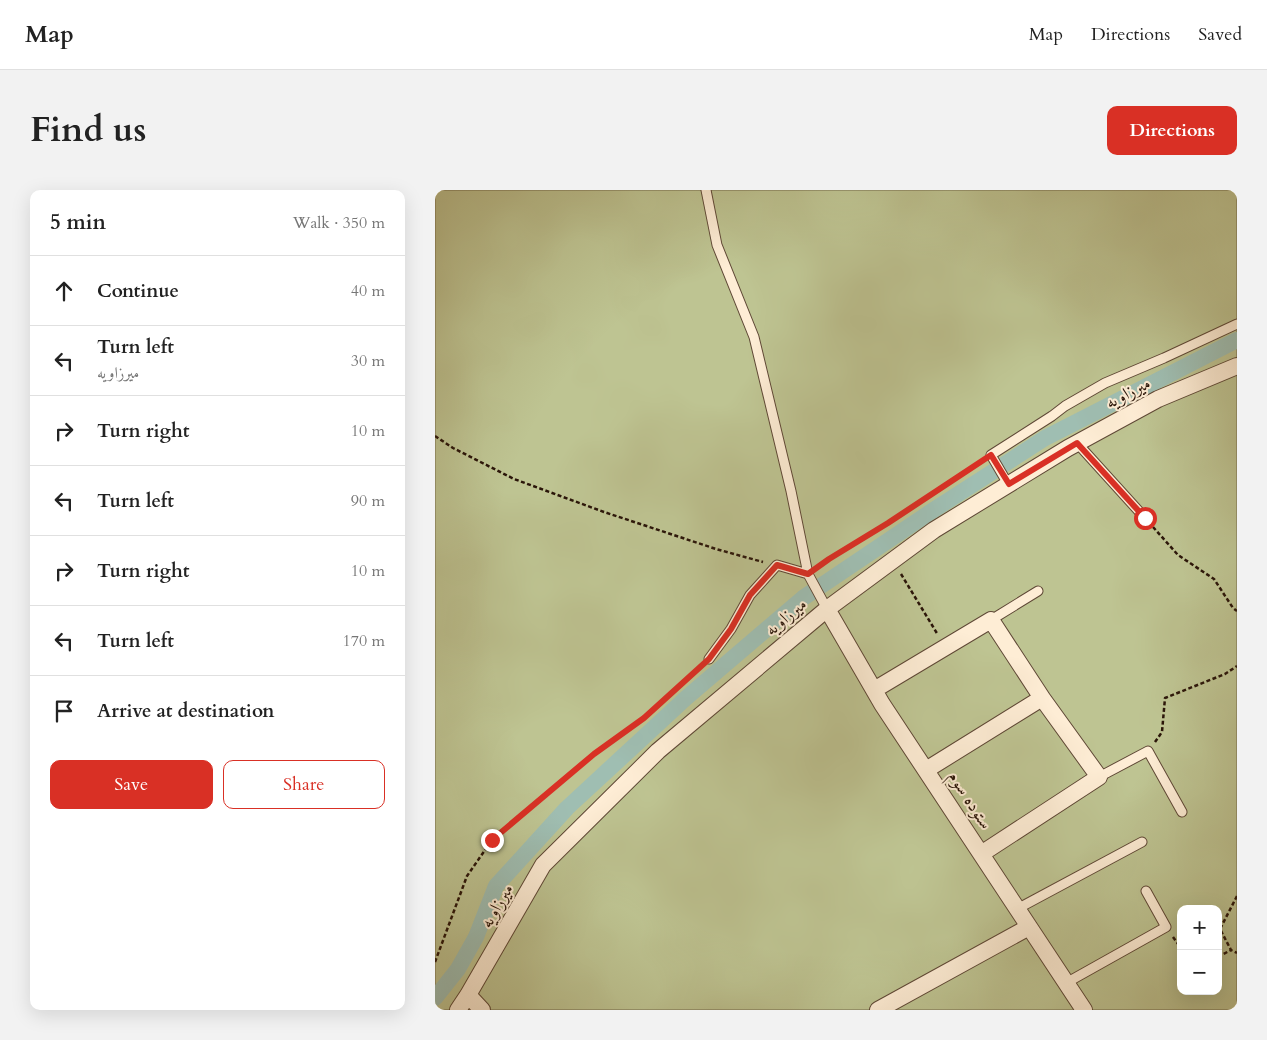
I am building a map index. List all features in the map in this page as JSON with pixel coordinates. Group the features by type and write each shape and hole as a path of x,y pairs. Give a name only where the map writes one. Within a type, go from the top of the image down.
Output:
{"street":[{"name":"میرزاویه","path":"457,1010 468,995 543,865 658,751 824,604 893,560 933,530 1007,481 1158,400 1237,366"},
{"name":"ستوده سوم","path":"824,604 874,690 1084,1010"},
{"path":"874,690 991,620 1042,698 1099,776 981,854"},
{"path":"926,770 1042,698"},
{"path":"879,1010 1029,927"},
{"path":"468,995 482,1010"}],"lane":[{"path":"706,190 717,246 754,337 810,577 824,604"},
{"path":"1007,481 993,458 1065,406 1105,382 1164,358 1237,324"},
{"path":"1077,443 1145,518"},
{"path":"709,659 731,629 750,595 777,565 810,577"},
{"path":"991,620 1038,591"},
{"path":"1099,776 1148,751 1182,812"},
{"path":"1017,909 1142,842"},
{"path":"1066,983 1166,927 1146,891"}],"path":[{"path":"435,436 453,448 514,479 679,537 777,565"},
{"path":"810,577 829,559 993,458"},
{"path":"1145,518 1178,555 1214,579 1237,611"},
{"path":"893,560 945,647"},
{"path":"435,962 467,876 492,840 594,754 644,718 709,659"},
{"path":"1148,751 1162,732 1165,698 1225,674 1237,666"},
{"path":"1237,896 1220,929 1231,950 1237,953"},
{"path":"1222,955 1231,950"}],"green space":[{"path":"435,190 1237,190 1237,1010 435,1010"}],"waterway":[{"path":"435,998 458,969 476,937 496,886 567,808 686,698 803,598 1045,438 1237,340"}],"route":[{"path":"492,840 594,754 644,718 709,659 731,629 750,595 777,565 808,574 991,455 1009,484 1077,443 1145,518"}]}
